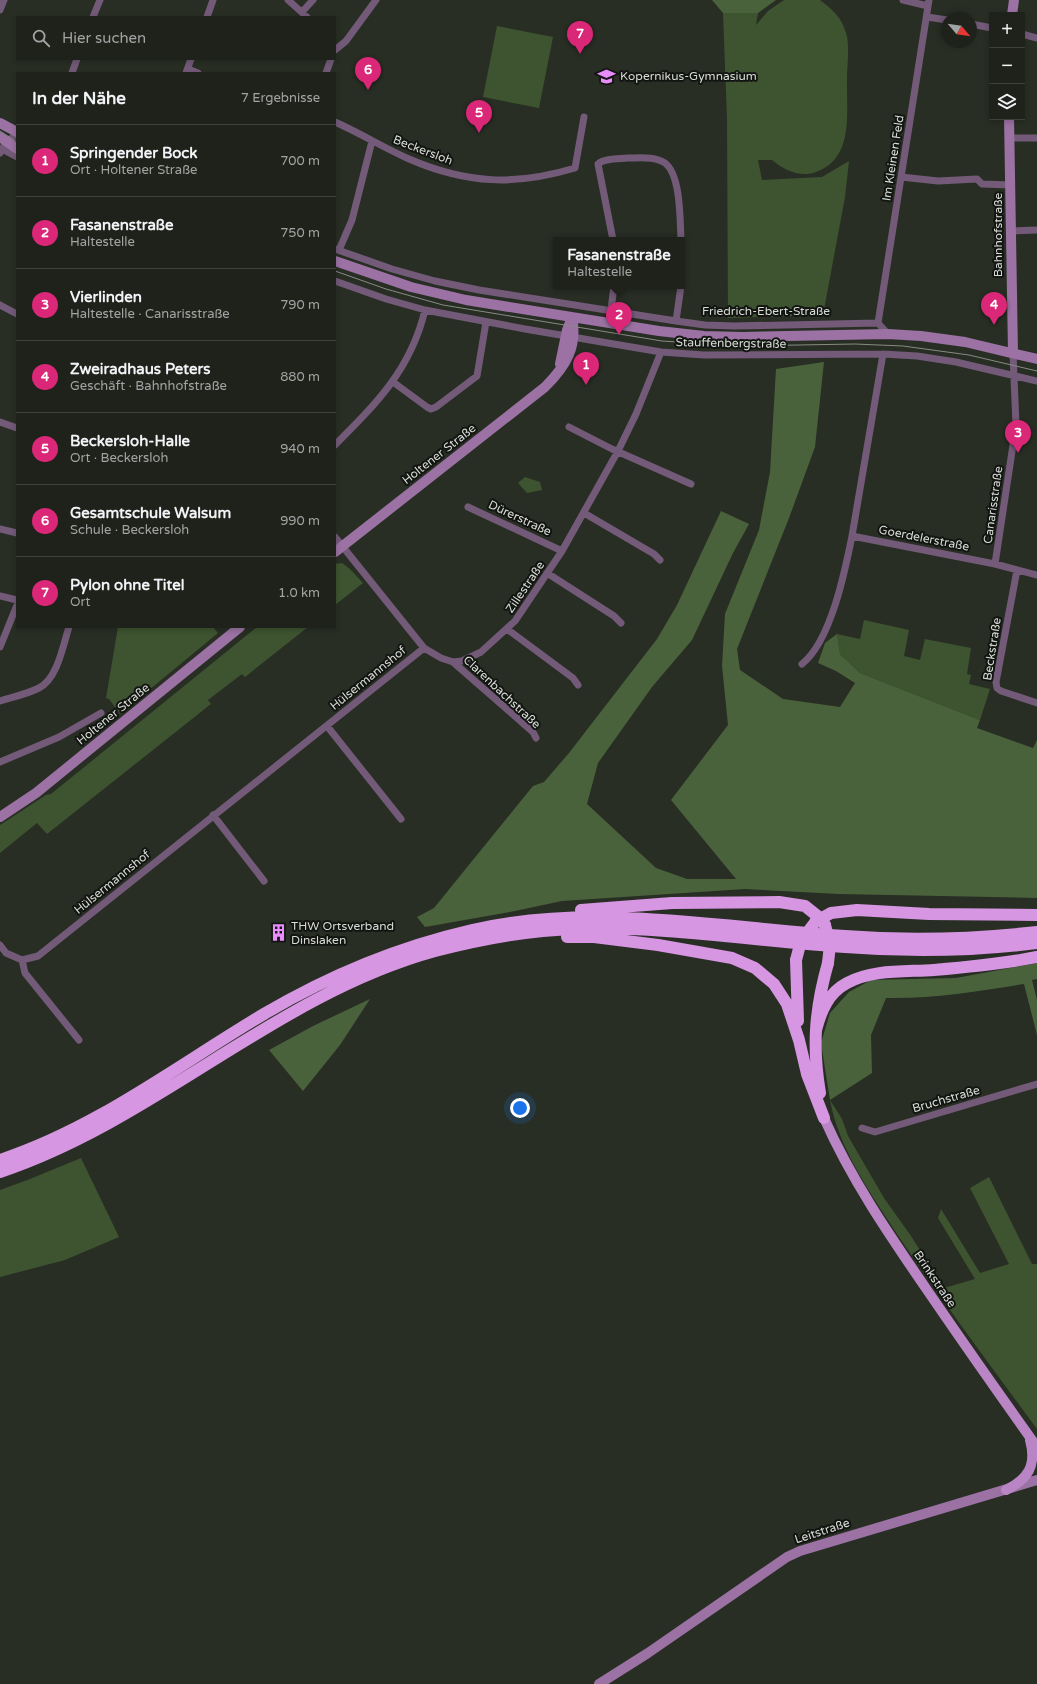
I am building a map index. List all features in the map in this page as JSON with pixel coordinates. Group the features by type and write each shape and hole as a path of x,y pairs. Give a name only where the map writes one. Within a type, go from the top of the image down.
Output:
{"highway":[{"path":"146,1095 264,1014 345,971 388,954 430,941 474,930 584,910 725,902 793,903 805,906 819,923 830,945 828,963 818,1003 816,1030 817,1073 824,1118"},
{"path":"799,1040 796,960 801,941 819,923 843,910 929,914 1037,915"},
{"path":"534,920 575,918 658,919 846,936 888,938 968,938 1037,932"},
{"path":"0,1172 62,1148 146,1095 307,1003 349,982 392,965 433,952 500,937 534,931 617,928 665,930 789,943 879,949 968,949 1037,943"},
{"path":"500,937 594,937 658,945 732,958 755,968 774,984 788,1004 807,1074 824,1118"},
{"path":"816,1030 824,1006 830,996 846,983 858,978 886,972 970,967 1037,957"},
{"path":"0,1160 122,1109"}],"main road":[{"name":"Brinkstraße","path":"824,1118 837,1147 854,1178 885,1228 1037,1446"},
{"path":"1006,1490 1020,1483 1027,1477 1030,1471 1033,1450 1027,1433"}],"street":[{"path":"0,10 4,0"},
{"path":"93,16 100,0"},
{"path":"207,16 213,0"},
{"path":"288,0 304,14 313,0"},
{"path":"336,49 346,41 376,0"},
{"path":"903,0 929,3"},
{"path":"1012,12 1014,0"},
{"name":"Im Kleinen Feld","path":"878,323 929,3"},
{"path":"927,17 941,19"},
{"path":"977,25 989,27"},
{"path":"1025,35 1037,38"},
{"path":"72,72 77,60"},
{"path":"187,71 191,60"},
{"path":"326,72 331,60"},
{"name":"Beckersloh","path":"336,123 372,141 432,168 462,176 484,179 524,180 547,176 575,168 584,117"},
{"name":"Bahnhofstraße","path":"1009,120 1013,353"},
{"path":"0,123 16,132"},
{"path":"2,145 16,134"},
{"path":"1009,138 1037,138"},
{"path":"337,249 352,220 372,141"},
{"path":"2,145 16,149"},
{"path":"2,145 16,156"},
{"path":"612,237 598,168 601,161 641,158 664,162 673,172 678,200 681,237"},
{"path":"901,177 938,181 977,179 982,184 1011,185"},
{"path":"1012,230 1037,230"},
{"name":"Friedrich-Ebert-Straße","path":"337,249 434,281 479,290 705,325 734,326 878,323"},
{"name":"Friedrich-Ebert-Straße","path":"336,261 411,287 466,300 561,316 704,336 888,334 921,336 965,342 1037,359"},
{"name":"Stauffenbergstraße","path":"336,280 386,299 425,310 661,352 704,355 883,354 917,356 956,362 1037,381"},
{"path":"611,310 614,289"},
{"path":"676,321 681,289"},
{"path":"0,305 16,313"},
{"path":"336,444 393,382 413,348 425,310"},
{"path":"561,316 569,335"},
{"name":"Holtener Straße","path":"339,549 545,387 568,358 569,335 572,317"},
{"name":"Holtener Straße","path":"569,335 583,328 594,320"},
{"path":"393,382 427,407 436,407 477,376 486,322"},
{"path":"878,323 888,334"},
{"name":"Zillestraße","path":"453,662 470,659 481,652 507,630 526,606 562,551 618,451 636,414 661,352"},
{"name":"Canarisstraße","path":"995,564 1016,425 1013,353"},
{"path":"802,664 811,656 830,618 843,583 883,354"},
{"path":"0,422 16,428"},
{"path":"569,427 691,484"},
{"name":"Dürerstraße","path":"468,507 562,551"},
{"path":"584,513 654,554 660,560"},
{"path":"0,530 16,533"},
{"name":"Goerdelerstraße","path":"852,536 995,564 1037,575"},
{"path":"339,549 424,648 441,658 453,662"},
{"name":"Beckstraße","path":"1017,570 996,682 997,688 1001,691 1037,703"},
{"path":"548,573 614,616 621,623"},
{"path":"0,596 16,600"},
{"path":"0,645 16,607"},
{"path":"0,701 40,687 48,680 54,671 69,628"},
{"name":"Holtener Straße","path":"0,817 36,793 239,628"},
{"path":"507,630 573,678 578,685"},
{"name":"Hülsermannshof","path":"22,960 38,956 424,648"},
{"name":"Clarenbachstraße","path":"453,662 533,732 536,738"},
{"name":"Holtener Straße","path":"0,762 59,737 100,713"},
{"name":"Hülsermannshof","path":"326,726 400,818"},
{"path":"214,815 264,881"},
{"path":"0,945 6,953 22,960 26,973 79,1040"},
{"name":"Bruchstraße","path":"862,1128 874,1132 1037,1084"},
{"name":"Leitstraße","path":"599,1684 654,1649 787,1557 800,1551 1037,1480"}],"green space":[{"path":"712,0 776,0 758,13 723,13"},
{"path":"784,0 820,0 836,14 842,23 847,38 848,49 846,132 843,145 837,156 828,165 816,172 804,174 792,172 772,160 758,160 762,180 822,177 849,161 845,197 823,315 728,318 727,119 723,13 758,13 756,25 768,11"},
{"path":"497,26 553,37 539,108 483,97"},
{"path":"824,362 815,447 789,518 737,649 740,670 783,699 840,707 855,683 836,671 818,663 825,643 837,634 840,654 860,673 980,720 977,728 1033,748 1037,740 1037,898 839,894 745,889 562,901 425,927 417,917 434,908 533,786 544,782 569,753 657,639 677,605 721,511 749,524 733,553 692,640 652,687 598,763 587,804 656,868 687,879 736,879 671,800 728,725 722,666 725,614 759,530 770,472 776,369"},
{"path":"525,477 540,482 542,490 527,493 518,483"},
{"path":"342,563 363,583 336,604 336,564"},
{"path":"864,620 909,630 904,656 920,660 925,639 971,648 967,674 971,675 969,684 990,689 980,720 860,673 840,654 837,634 860,639"},
{"path":"118,628 214,628 218,633 120,714 109,699 106,698"},
{"path":"256,628 307,628 245,677 242,674 208,700 211,704 47,834 37,823 0,853 0,825 46,795 51,794"},
{"path":"1037,963 1037,979 1032,980 1037,1000 1037,1035 1024,984 938,996 886,998 871,1035 872,1073 830,1100 821,1043 830,1013 849,992 871,980 956,978"},
{"path":"370,999 340,1045 303,1091 269,1050 313,1026"},
{"path":"830,1100 842,1119 848,1136 884,1198 911,1236 944,1288 975,1279 938,1218 941,1209 980,1273 1009,1264 970,1188 989,1177 1032,1264 1037,1264 1037,1429 899,1237 868,1188 858,1172 841,1137 834,1119"},
{"path":"81,1158 119,1237 65,1260 0,1277 0,1190"}],"tram line":[{"path":"0,131 16,141"},
{"path":"336,271 386,289 443,305 662,341 741,346 855,344 903,346 969,355 1037,371"}],"place":[{"name":"Pylon ohne Titel","path":"580,54"},
{"name":"Kopernikus-Gymnasium","path":"607,76"},
{"name":"Gesamtschule Walsum","path":"368,90"},
{"name":"Beckersloh-Halle","path":"479,133"},
{"name":"Zweiradhaus Peters","path":"994,325"},
{"name":"Fasanenstraße","path":"619,335"},
{"name":"Springender Bock","path":"586,385"},
{"name":"Vierlinden","path":"1018,453"},
{"name":"THW Ortsverband Dinslaken","path":"278,933"}]}
